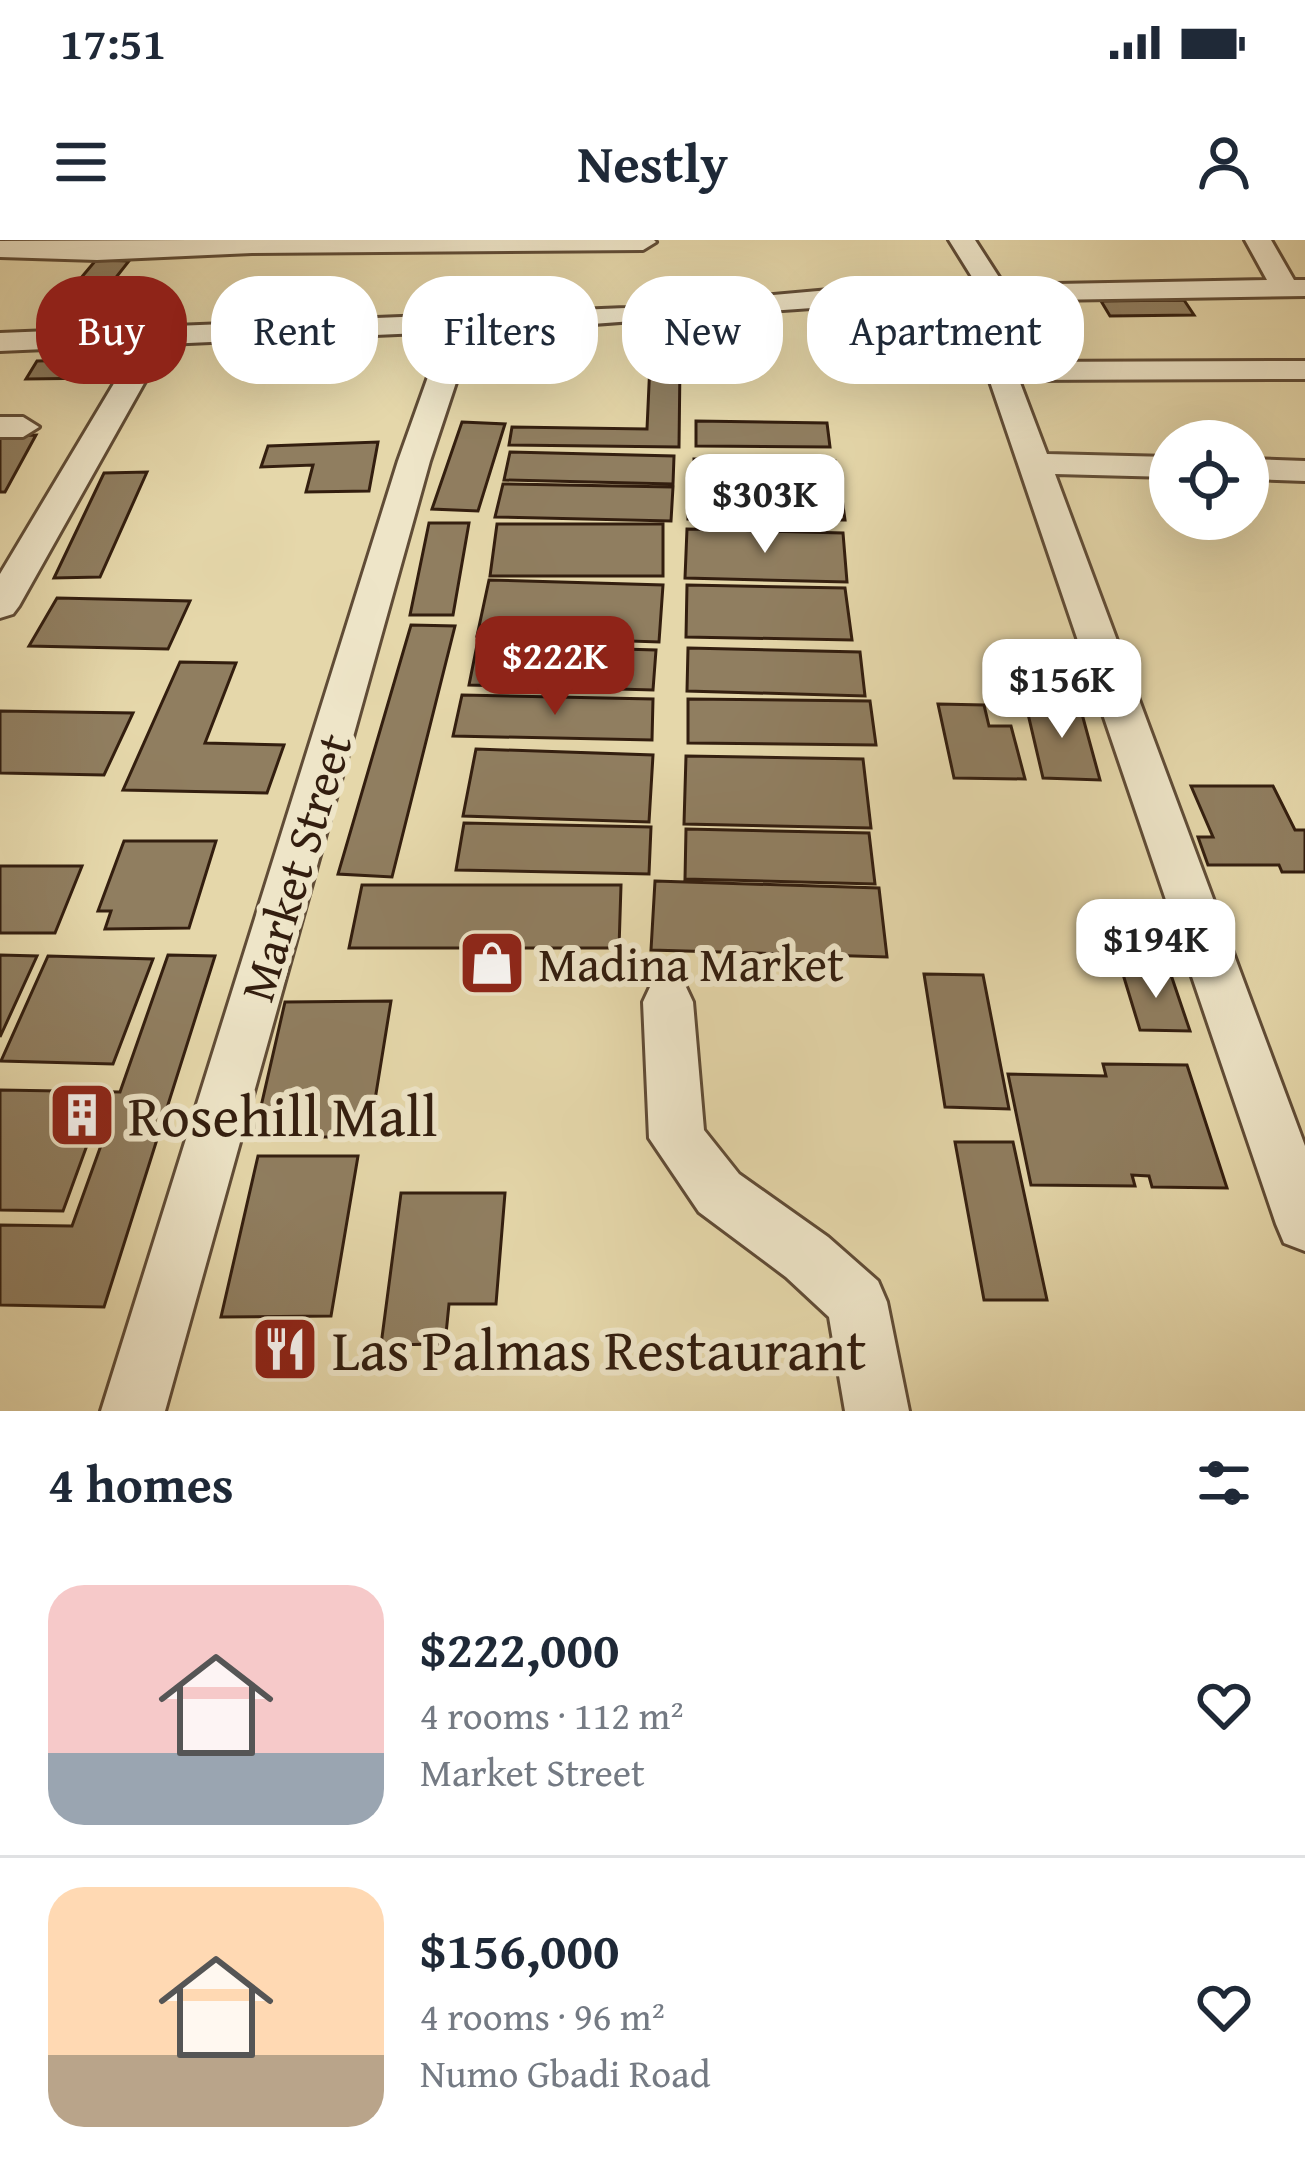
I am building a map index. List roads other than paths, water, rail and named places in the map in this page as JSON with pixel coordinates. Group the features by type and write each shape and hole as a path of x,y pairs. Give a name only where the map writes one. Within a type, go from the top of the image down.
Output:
{"street":[{"path":"962,240 980,276"},
{"path":"1258,240 1295,288"},
{"path":"0,249 98,252 252,245 643,241 635,276"},
{"path":"990,276 1006,245"},
{"path":"1084,286 1295,288"},
{"path":"187,334 402,326"},
{"path":"0,342 36,340"},
{"path":"1084,371 1305,370"},
{"path":"0,606 129,384"},
{"name":"Market Street","path":"133,1411 440,384"},
{"path":"1005,384 1305,1224"},
{"path":"1033,464 1149,467"},
{"path":"1269,470 1305,471"},
{"path":"668,1002 677,1138 718,1193 807,1258 857,1302 877,1411"}],"place":[{"name":"Madina Market","path":"492,963"},
{"name":"Rosehill Mall","path":"82,1115"},
{"name":"Las Palmas Restaurant","path":"285,1349"}]}
